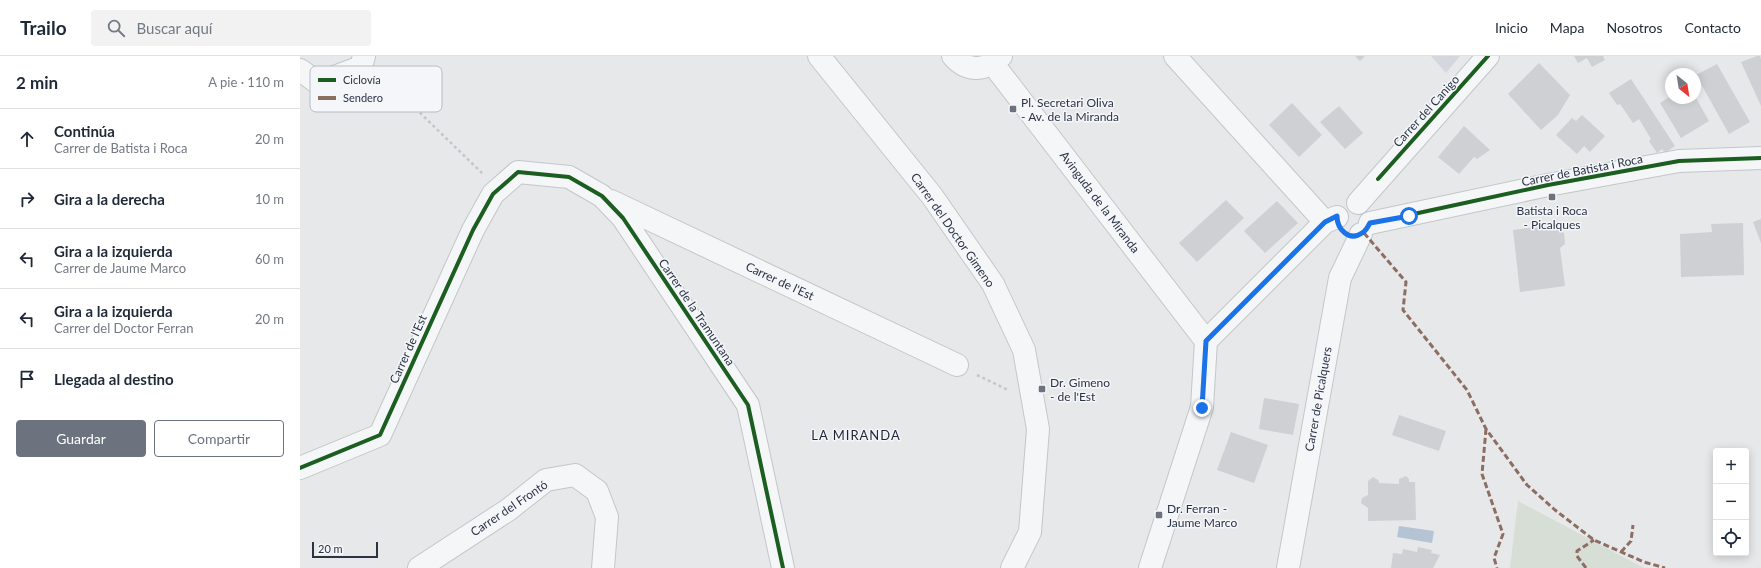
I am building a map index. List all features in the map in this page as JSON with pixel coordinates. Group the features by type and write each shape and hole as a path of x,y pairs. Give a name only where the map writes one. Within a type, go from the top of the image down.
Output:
{"street":[{"name":"Carrer del Doctor Gimeno","path":"820,56 932,196 993,284 1024,350 1038,429 1030,532 1012,568"},
{"path":"953,56 959,62 973,69 984,68 997,60"},
{"path":"1150,568 1202,408 1206,341 1331,219 1345,205 1358,203 1363,205 1368,211 1366,228 1351,236 1342,231 1339,227 1331,219 1175,56"},
{"name":"Carrer del Canigo","path":"1358,203 1488,56"},
{"name":"Avinguda de la Miranda","path":"997,60 1206,341"},
{"path":"300,70 310,77"},
{"name":"Carrer de Batista i Roca","path":"1366,228 1548,186 1679,161 1761,158"},
{"name":"Carrer de la Tramuntana","path":"496,192 518,172 569,177 602,196 623,218 748,406 783,568"},
{"name":"Carrer de l'Est","path":"300,468 380,435 472,230 496,192"},
{"name":"Carrer de l'Est","path":"602,196 957,365"},
{"name":"Carrer de Picalquers","path":"1288,568 1340,278 1366,228"},
{"name":"Carrer del Frontó","path":"419,568 508,510 546,480 575,476 596,491 607,517 602,568"}],"path":[{"path":"363,57 372,66"},
{"path":"417,112 496,192"},
{"path":"957,365 1033,398"}],"shaded area":[{"path":"1431,56 1460,56 1446,73"},
{"path":"1518,501 1644,568 1510,568"}],"water":[{"path":"1399,526 1434,531 1432,543 1397,537"}],"building":[{"path":"1355,56 1365,56 1360,61"},
{"path":"1574,56 1603,56 1605,60 1592,67 1587,58 1578,63"},
{"path":"1760,56 1761,59 1761,106 1741,62"},
{"path":"1539,63 1570,95 1558,115 1541,130 1508,94"},
{"path":"1717,64 1750,122 1729,134 1701,84 1701,72"},
{"path":"1631,79 1675,146 1665,153 1662,149 1657,153 1649,141 1651,139 1639,119 1633,123 1620,104 1617,105 1609,93"},
{"path":"1665,100 1665,104 1699,104 1709,121 1681,138 1660,103"},
{"path":"1292,103 1322,135 1299,157 1269,125"},
{"path":"1339,106 1363,133 1345,149 1320,122"},
{"path":"1582,115 1605,136 1590,152 1584,146 1577,154 1556,135 1572,118 1576,121"},
{"path":"1464,126 1490,150 1477,159 1474,157 1459,174 1438,157"},
{"path":"1226,200 1244,218 1197,262 1179,243"},
{"path":"1277,201 1298,223 1265,253 1244,231"},
{"path":"1761,219 1761,243 1753,222"},
{"path":"1743,223 1744,275 1681,277 1680,234 1712,232 1711,224"},
{"path":"1541,226 1542,230 1559,228 1564,233 1565,244 1560,248 1565,286 1520,292 1513,230"},
{"path":"1264,398 1299,404 1293,435 1259,429"},
{"path":"1399,415 1446,431 1439,451 1392,435"},
{"path":"1231,432 1268,445 1254,483 1217,470"},
{"path":"1406,476 1409,479 1409,482 1415,482 1416,520 1368,521 1368,508 1361,503 1362,498 1368,495 1368,481 1373,477 1378,480 1379,483 1399,484 1399,479"},
{"path":"1418,547 1432,550 1431,553 1440,555 1433,568 1391,568 1393,553 1402,554 1403,549 1417,552"}],"marked path":[{"path":"1364,233 1406,282 1403,310 1467,390 1486,429 1527,485 1555,510 1594,540 1644,562 1665,568"},
{"path":"1486,429 1482,474 1503,534 1494,558 1497,568"},
{"path":"1621,552 1631,541 1633,525"},
{"path":"1586,568 1577,556 1577,551 1594,540"}],"cycle path":[{"path":"1378,179 1488,56"},
{"path":"1409,215 1548,185 1679,161 1761,158"},
{"path":"300,468 380,435 473,230 493,194 518,172 569,177 602,196 623,218 748,405 783,568"}],"place":[{"name":"Pl. Secretari Oliva - Av. de la Miranda","path":"1013,109"},
{"name":"Batista i Roca - Picalques","path":"1552,197"},
{"name":"Dr. Gimeno - de l'Est","path":"1042,389"},
{"name":"Dr. Ferran - Jaume Marco","path":"1159,515"}],"district":[{"name":"LA MIRANDA","path":"856,435"}],"route":[{"path":"1202,408 1206,341 1325,222 1337,216 1337,222 1342,231 1351,236 1356,236 1364,233 1370,223 1409,216"}]}
